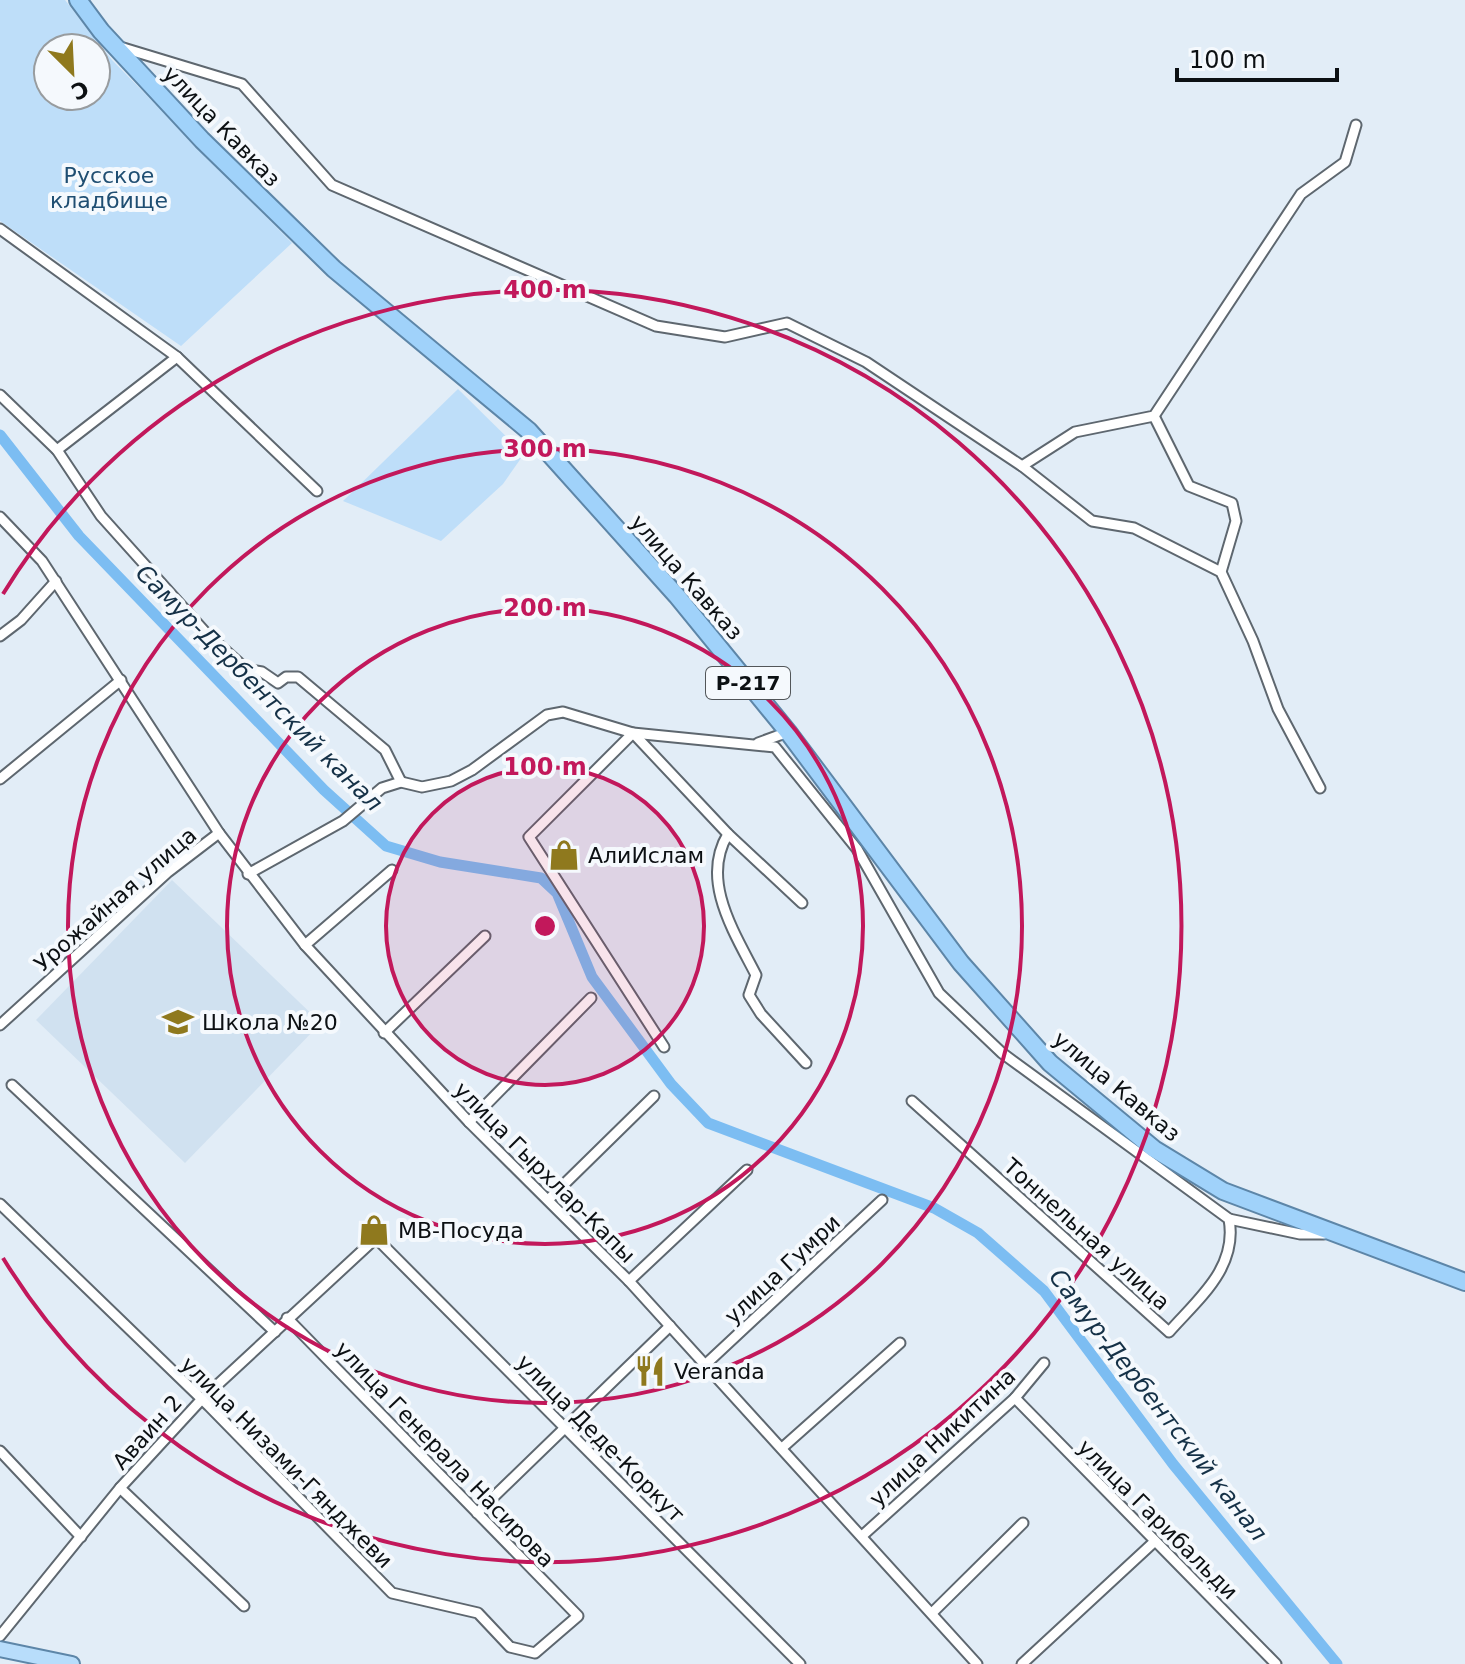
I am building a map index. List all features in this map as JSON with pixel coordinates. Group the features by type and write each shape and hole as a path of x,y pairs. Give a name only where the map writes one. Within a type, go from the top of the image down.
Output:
{"highway":[{"name":"улица Кавказ","path":"78,0 113,44 202,140 334,269 529,431 677,596 788,732 961,963 1050,1063 1154,1149 1223,1191 1345,1234 1465,1282"}],"main road":[{"path":"0,1649 72,1664"}],"street":[{"path":"113,44 242,84 332,185 656,326 725,337 787,323 866,362 1022,466 1092,521 1134,528 1221,572 1253,641 1278,709 1320,788"},
{"path":"1022,466 1075,432 1154,416 1301,194 1345,162 1356,125"},
{"path":"0,229 177,357 317,491"},
{"path":"57,450 177,357"},
{"path":"0,395 57,450 101,516 206,633 249,671 262,672 278,683 286,677 298,677 385,750 401,782"},
{"path":"1154,416 1189,486 1232,503 1236,521 1221,572"},
{"name":"улица Гырхлар-Капы","path":"0,517 42,561 219,833 305,945 469,1122 629,1281 977,1664"},
{"path":"0,636 21,620 56,581"},
{"path":"0,779 121,680"},
{"path":"248,874 343,821 382,788 401,782 422,787 451,781 472,770 547,715 563,712 581,715 633,733 758,743 783,753 857,849 939,993 1002,1053 1229,1219 1300,1234 1345,1234"},
{"path":"758,743 788,732"},
{"path":"633,733 728,834 802,903"},
{"path":"633,733 529,837 664,1047"},
{"name":"Урожайная улица","path":"0,1025 168,872 219,833"},
{"path":"728,834 718,850 718,886 729,922 756,975 749,995 761,1014 806,1063"},
{"path":"305,945 392,870"},
{"path":"384,1033 485,936"},
{"path":"469,1122 591,998"},
{"path":"12,1085 275,1332"},
{"path":"549,1199 654,1096"},
{"name":"Тоннельная улица","path":"912,1101 1169,1332 1221,1273 1233,1240 1229,1219"},
{"path":"629,1281 747,1170"},
{"name":"улица Гумри","path":"706,1364 882,1200"},
{"name":"улица Низами-Гянджеви","path":"0,1204 201,1400 392,1593 478,1613 510,1647 535,1653 578,1616"},
{"name":"Аваин 2","path":"0,1636 120,1488 201,1400 376,1238"},
{"name":"улица Деде-Коркут","path":"376,1238 800,1664"},
{"name":"улица Генерала Насирова","path":"287,1318 578,1616"},
{"path":"477,1513 670,1326"},
{"path":"782,1448 900,1343"},
{"name":"улица Никитина","path":"862,1536 1015,1398 1044,1363"},
{"name":"улица Гарибальди","path":"1015,1398 1276,1664"},
{"path":"0,1451 81,1537"},
{"path":"120,1488 244,1606"},
{"path":"932,1613 1023,1523"},
{"path":"1022,1664 1154,1542"}],"shaded area":[{"name":"Школа №20","path":"172,880 321,1023 185,1163 36,1020"}],"green space":[{"name":"Русское кладбище","path":"0,0 65,0 90,32 32,32 32,112 112,112 112,60 292,243 181,346 0,221"},
{"path":"458,389 524,454 503,484 441,541 343,501"}],"waterway":[{"name":"Самур-Дербентский канал","path":"0,435 79,536 324,790 386,846 440,862 541,878 557,893 592,977 671,1084 708,1123 934,1208 978,1233 1044,1291 1173,1464 1337,1664"}],"place":[{"name":"АлиИслам","path":"564,855"},
{"name":"Школа №20","path":"178,1022"},
{"name":"МВ-Посуда","path":"374,1230"},
{"name":"Veranda","path":"650,1371"}]}
